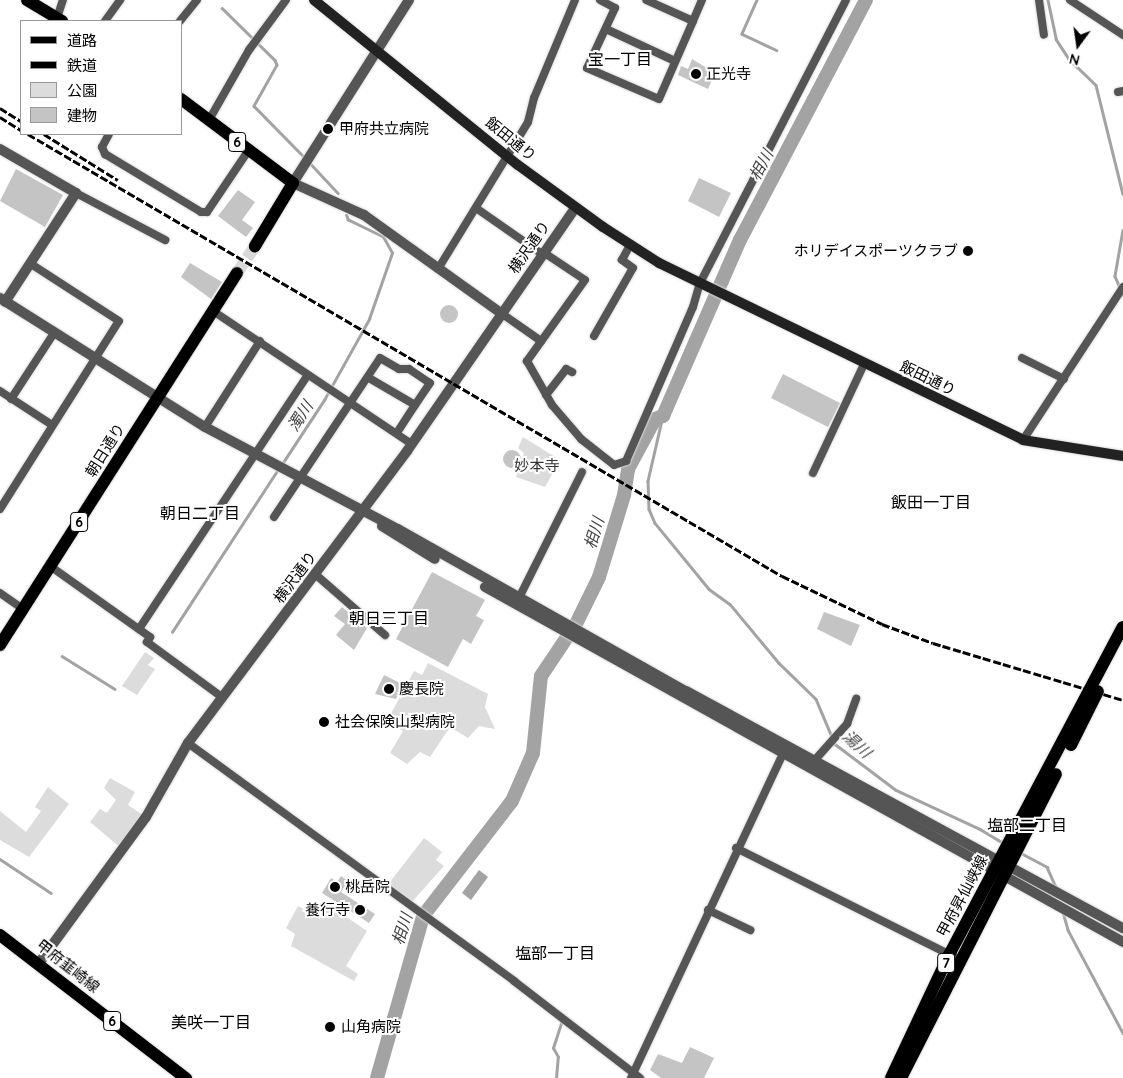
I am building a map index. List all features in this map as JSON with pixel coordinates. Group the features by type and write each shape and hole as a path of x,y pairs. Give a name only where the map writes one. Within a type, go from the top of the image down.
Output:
{"main road":[{"path":"27,0 59,20"},
{"name":"飯田通り","path":"314,0 507,157 574,208 630,245 701,284 1023,440 1123,456"},
{"name":"6","path":"182,100 248,151 293,182"},
{"path":"255,246 293,182"},
{"name":"朝日通り","path":"0,645 237,273"},
{"name":"甲府昇仙峡線","path":"1007,858 1123,627"},
{"name":"甲府昇仙峡線","path":"891,1078 1007,858 1123,645"},
{"name":"甲府韮崎線","path":"0,934 186,1078"},
{"name":"甲府昇仙峡線","path":"901,1078 954,957"}],"street":[{"path":"59,20 63,0"},
{"path":"106,20 120,0"},
{"path":"181,20 197,0"},
{"path":"209,120 249,50 286,0"},
{"path":"409,0 378,52 293,182 364,215 541,341"},
{"path":"438,268 528,122 534,98 575,0"},
{"path":"600,0 617,4 587,68 658,99 702,0"},
{"path":"646,0 693,21"},
{"path":"1039,0 1044,35"},
{"path":"1070,0 1123,35"},
{"path":"476,208 585,280 527,360 546,395 595,451 614,465 626,461 694,307 701,284 844,2"},
{"path":"606,29 675,61"},
{"path":"108,135 102,147 105,154 202,212 207,212 248,151"},
{"path":"0,149 76,193 165,240"},
{"path":"76,193 2,303 54,333 94,360 205,427 363,512 783,754 1007,858 1053,901 1123,942"},
{"name":"横沢通り","path":"39,963 146,817 188,743 363,512 574,208"},
{"path":"594,336 633,268 622,260 630,245"},
{"path":"0,509 119,322 30,264"},
{"path":"1023,440 1123,287"},
{"path":"214,310 412,444"},
{"path":"11,398 54,333"},
{"path":"205,427 260,341"},
{"path":"274,517 350,402 369,378 380,358 399,369 408,368 430,383 397,433"},
{"path":"1022,358 1064,379"},
{"path":"813,473 864,364"},
{"path":"546,395 566,369 572,372"},
{"path":"139,629 308,375"},
{"path":"369,378 415,405"},
{"path":"0,391 52,425"},
{"path":"517,601 582,472"},
{"path":"50,566 150,637 147,642 222,697"},
{"path":"315,574 385,634"},
{"path":"0,593 23,609"},
{"path":"580,637 814,761 1007,858 1048,886 1123,928"},
{"path":"814,761 847,724 856,699"},
{"path":"188,743 411,905 635,1077 736,848 783,754"},
{"path":"736,848 954,957"},
{"path":"708,910 750,930"}],"green space":[{"name":"妙本寺","path":"523,437 560,460 545,487 516,477 524,453 518,448"},
{"path":"145,652 154,658 148,665 155,669 137,695 122,686"},
{"path":"428,663 488,694 485,707 495,729 479,726 468,738 450,727 430,757 420,752 407,764 390,753 403,731 387,721 414,671 422,675"},
{"path":"110,778 135,792 128,805 146,817 122,849 90,822 100,809 107,813 116,800 104,788"},
{"path":"48,787 69,804 29,857 0,840 0,811 26,832 41,811 35,807"},
{"path":"424,838 442,852 436,860 444,866 410,904 386,887"},
{"path":"323,901 367,931 346,966 358,974 354,981 291,946 295,934 286,928 298,906 315,915"}],"shaded area":[{"path":"479,870 488,877 471,900 462,893"}],"building":[{"name":"正光寺","path":"692,59 715,73 708,89 678,75 681,66 688,69"},
{"path":"16,169 63,195 45,227 0,201"},
{"path":"699,178 731,193 719,217 688,201"},
{"path":"238,190 255,202 242,220 253,228 246,237 218,216"},
{"path":"190,263 222,282 211,299 181,277"},
{"path":"449,305 455,308 458,314 455,320 449,323 443,320 440,314 443,308"},
{"path":"783,374 840,403 828,427 771,398"},
{"name":"妙本寺","path":"508,450 516,450 521,455 519,466 508,468 503,463 503,455"},
{"path":"432,572 485,600 476,616 484,620 471,644 463,639 448,667 396,639"},
{"path":"342,607 367,628 354,650 336,635 345,624 334,616"},
{"path":"824,612 860,625 851,646 817,629"},
{"name":"慶長院","path":"384,675 400,683 402,687 396,699 375,694"},
{"path":"341,876 348,881 341,892 375,914 369,923 322,893 331,878 337,882"},
{"path":"690,1047 714,1058 704,1078 661,1078 650,1070 658,1054 682,1063"}],"waterway":[{"path":"757,0 742,34 776,50"},
{"name":"相川","path":"377,1078 423,916 512,801 533,753 541,676 576,624 599,577 624,495 628,469 655,419 663,416 740,240 866,0"},
{"path":"1048,0 1056,39 1069,59 1096,85 1123,194"},
{"name":"濁川","path":"222,8 275,60 277,65 254,106 306,159"},
{"name":"濁川","path":"310,163 338,193"},
{"name":"濁川","path":"282,464 324,400 369,319 392,253 383,237 348,220 346,215"},
{"path":"1123,230 1115,276 1123,295"},
{"name":"湯川","path":"663,416 648,481 649,509 655,523 709,589 730,604 779,663 816,699 835,744 896,790 980,829 1003,843"},
{"name":"濁川","path":"172,632 279,468"},
{"path":"62,656 115,689"},
{"name":"湯川","path":"1021,853 1047,867 1056,887"},
{"path":"0,859 51,893"},
{"name":"湯川","path":"1063,912 1068,930 1123,1033"},
{"path":"556,1078 558,1057 553,1048 561,1023"}],"tunnel":[{"path":"237,273 255,246"}],"railway":[{"path":"0,108 20,120"},
{"path":"0,117 20,129"},
{"path":"30,135 782,576 882,624 933,643 1123,700"},
{"path":"46,135 118,180"}],"place":[{"name":"正光寺","path":"696,74"},
{"name":"甲府共立病院","path":"328,129"},
{"name":"ホリデイスポーツクラブ","path":"968,251"},
{"name":"慶長院","path":"389,689"},
{"name":"社会保険山梨病院","path":"324,722"},
{"name":"桃岳院","path":"335,887"},
{"name":"養行寺","path":"360,910"},
{"name":"山角病院","path":"330,1027"}],"district":[{"name":"宝一丁目","path":"620,59"},
{"name":"飯田一丁目","path":"931,502"},
{"name":"朝日二丁目","path":"200,513"},
{"name":"朝日三丁目","path":"389,618"},
{"name":"塩部二丁目","path":"1027,825"},
{"name":"塩部一丁目","path":"555,953"},
{"name":"美咲一丁目","path":"211,1022"}]}
